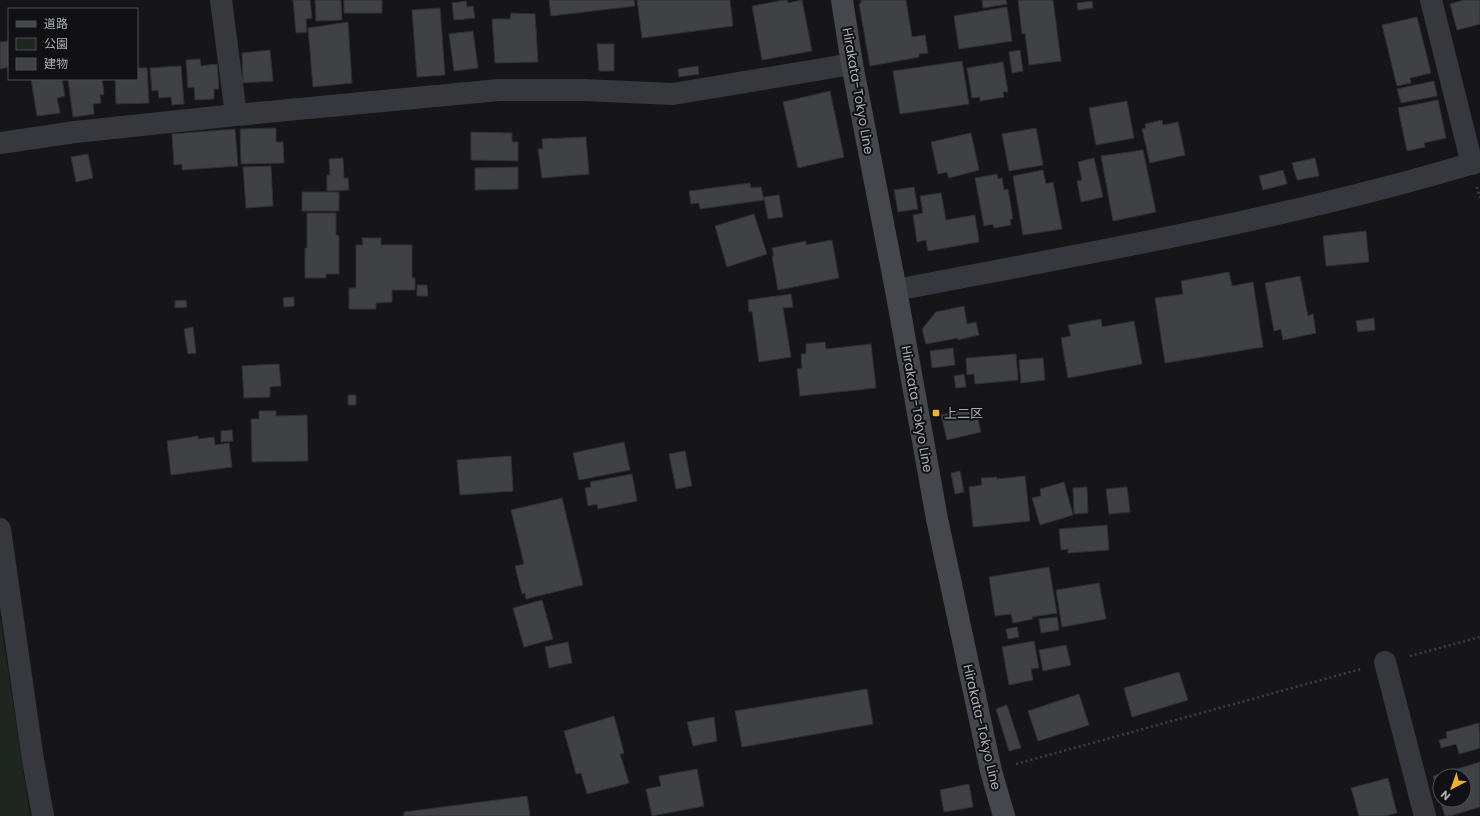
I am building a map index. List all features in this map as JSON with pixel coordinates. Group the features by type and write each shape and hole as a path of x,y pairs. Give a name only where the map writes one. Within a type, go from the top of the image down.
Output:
{"main road":[{"name":"Hirakata-Tokyo Line","path":"842,0 852,64 896,290 937,519 991,771 1004,816"}],"street":[{"path":"221,0 236,115"},
{"path":"896,290 1182,236 1319,205 1476,162 1431,0"},
{"path":"0,143 75,132 499,90 584,90 673,94 852,64"},
{"path":"0,529 33,760 43,816"},
{"path":"1385,662 1426,816"}],"path":[{"path":"991,771 1480,637"}],"green space":[{"path":"0,616 30,816 0,816"}],"building":[{"path":"293,0 310,0 312,18 306,19 307,32 296,33"},
{"path":"315,0 341,0 342,20 316,21"},
{"path":"344,0 382,0 382,13 344,13"},
{"path":"549,0 634,0 635,6 551,16"},
{"path":"637,0 730,0 733,26 642,38"},
{"path":"787,0 788,3 802,0 812,51 762,60 752,6"},
{"path":"861,0 906,0 912,37 925,35 928,53 919,54 919,57 870,66 859,4 861,3"},
{"path":"982,0 1006,0 1007,4 983,8"},
{"path":"1018,0 1053,0 1061,61 1029,65 1025,33 1022,34"},
{"path":"1464,0 1480,0 1480,24 1457,30 1450,4"},
{"path":"466,1 467,7 473,6 475,18 454,20 452,3"},
{"path":"1092,1 1093,8 1078,10 1077,3"},
{"path":"1007,7 1012,41 959,49 954,16"},
{"path":"440,8 445,75 417,77 412,10"},
{"path":"511,13 535,14 538,62 495,63 492,19 510,19"},
{"path":"1417,17 1431,73 1410,78 1411,83 1397,86 1382,25"},
{"path":"348,22 352,83 313,87 308,28"},
{"path":"473,31 478,68 454,71 449,34"},
{"path":"8,41 8,67 0,69 0,42"},
{"path":"597,44 614,44 614,71 599,71"},
{"path":"270,50 273,81 243,83 242,53"},
{"path":"1020,50 1023,71 1012,73 1009,52"},
{"path":"200,59 201,66 217,64 219,89 214,89 214,99 195,100 194,87 188,88 186,60"},
{"path":"962,61 969,104 900,114 893,71"},
{"path":"1003,62 1008,92 1003,92 1004,97 980,101 980,97 972,98 967,68"},
{"path":"181,66 184,104 172,105 171,97 159,98 158,90 152,91 150,68"},
{"path":"698,66 699,74 679,77 678,69"},
{"path":"138,68 147,68 149,103 116,104 115,80 138,80"},
{"path":"31,80 62,80 65,96 57,98 60,113 37,116"},
{"path":"68,80 102,80 104,94 100,95 101,103 93,104 94,114 73,117"},
{"path":"1434,81 1437,96 1401,103 1397,89"},
{"path":"830,91 844,157 798,168 783,102"},
{"path":"1438,100 1446,138 1424,143 1425,147 1407,151 1398,108"},
{"path":"1127,101 1134,138 1096,145 1089,108"},
{"path":"1162,120 1163,125 1178,122 1185,155 1150,163 1142,129 1146,128 1145,124"},
{"path":"276,128 276,142 283,142 284,163 241,164 240,129"},
{"path":"1036,128 1043,165 1009,171 1002,134"},
{"path":"235,129 238,166 182,170 182,164 174,165 172,134"},
{"path":"471,132 512,133 512,142 518,142 518,161 471,160"},
{"path":"971,133 979,170 949,178 947,172 938,174 931,142"},
{"path":"586,137 589,174 542,178 538,149 543,149 542,139"},
{"path":"1143,150 1156,212 1113,221 1101,156"},
{"path":"88,154 93,178 76,182 71,157"},
{"path":"343,158 344,178 348,178 349,190 327,191 327,175 330,175 329,159"},
{"path":"1094,158 1103,197 1081,202 1077,181 1082,180 1078,162"},
{"path":"1315,158 1319,176 1297,180 1292,163"},
{"path":"271,166 273,206 246,208 243,167"},
{"path":"518,167 518,189 475,190 475,168"},
{"path":"1043,170 1046,184 1053,182 1062,229 1023,235 1013,176"},
{"path":"1283,170 1287,184 1263,190 1259,176"},
{"path":"997,174 998,179 1002,178 1004,190 1008,189 1013,219 1010,219 1011,225 994,228 993,224 984,226 975,178"},
{"path":"750,183 751,188 761,187 764,200 700,209 699,203 691,204 689,191"},
{"path":"914,187 918,209 898,212 894,190"},
{"path":"302,192 339,192 339,211 302,211"},
{"path":"941,193 946,220 975,215 979,242 928,251 926,240 917,242 913,215 923,213 920,196"},
{"path":"779,195 783,217 768,219 764,197"},
{"path":"307,213 336,213 336,235 339,236 339,274 326,274 326,278 305,278"},
{"path":"754,214 767,254 727,267 715,226"},
{"path":"1366,231 1369,262 1326,266 1323,236"},
{"path":"362,238 381,238 381,245 412,245 412,278 415,278 415,290 392,290 392,302 376,303 376,309 349,309 349,288 356,288 356,245 363,245"},
{"path":"832,240 839,278 778,290 772,248 806,241 806,245"},
{"path":"1229,272 1232,286 1253,282 1263,347 1165,363 1155,298 1183,294 1181,281"},
{"path":"1300,276 1308,316 1313,314 1316,333 1283,340 1281,329 1274,331 1265,283"},
{"path":"417,285 427,285 428,296 417,296"},
{"path":"791,294 793,307 783,308 791,357 759,362 752,311 749,312 748,300"},
{"path":"294,297 294,306 284,307 283,298"},
{"path":"186,300 187,307 175,308 175,301"},
{"path":"964,306 967,324 976,322 979,335 958,340 958,338 926,344 922,329 936,312"},
{"path":"1374,318 1375,330 1358,332 1356,321"},
{"path":"1101,319 1102,327 1134,321 1142,364 1068,378 1061,338 1071,336 1068,325"},
{"path":"193,327 196,353 188,354 184,329"},
{"path":"825,342 826,349 871,344 876,388 800,396 797,369 802,368 801,354 806,354 806,344"},
{"path":"953,348 955,365 932,368 930,351"},
{"path":"1016,354 1018,380 975,384 974,374 967,375 966,358"},
{"path":"1043,358 1045,380 1021,383 1019,360"},
{"path":"279,364 281,386 270,387 270,397 244,398 242,366"},
{"path":"964,374 966,387 956,388 954,376"},
{"path":"348,395 356,395 356,405 348,405"},
{"path":"975,407 981,432 947,440 941,415"},
{"path":"259,411 276,411 276,416 307,415 308,461 252,462 251,419 259,419"},
{"path":"232,430 233,441 221,442 221,431"},
{"path":"198,436 198,439 214,437 215,445 229,443 232,467 171,475 167,441"},
{"path":"624,442 630,470 579,480 573,453"},
{"path":"685,451 692,486 676,489 669,454"},
{"path":"511,456 513,491 460,495 457,460"},
{"path":"960,471 964,492 955,494 951,473"},
{"path":"632,474 637,501 598,509 597,504 588,506 585,488 591,487 590,482"},
{"path":"1025,476 1030,521 973,527 969,487 982,485 981,478 997,477 997,479"},
{"path":"1064,482 1073,515 1040,525 1032,498 1041,496 1040,489"},
{"path":"1087,487 1088,513 1074,514 1073,488"},
{"path":"1127,487 1130,512 1109,514 1106,489"},
{"path":"562,498 583,585 526,599 525,593 522,594 515,566 524,564 511,510"},
{"path":"1107,525 1109,550 1068,553 1068,549 1061,550 1059,529"},
{"path":"1049,567 1057,613 1032,617 1033,619 1013,623 1011,614 995,616 989,577"},
{"path":"1099,583 1106,619 1062,627 1056,590"},
{"path":"542,600 553,639 524,647 513,608"},
{"path":"1057,617 1059,630 1041,633 1039,619"},
{"path":"1017,627 1019,637 1008,639 1006,629"},
{"path":"1034,641 1039,668 1031,669 1033,680 1009,685 1002,647"},
{"path":"568,642 572,663 549,668 545,647"},
{"path":"1066,645 1071,665 1043,671 1039,650"},
{"path":"1179,672 1188,700 1132,717 1124,688"},
{"path":"867,689 873,724 742,747 735,711"},
{"path":"1079,694 1089,725 1038,741 1028,711"},
{"path":"1007,705 1021,748 1009,751 996,709"},
{"path":"614,716 624,753 620,754 629,783 587,794 581,773 576,774 564,731"},
{"path":"714,717 717,741 693,746 687,722"},
{"path":"1479,723 1480,748 1459,754 1456,744 1441,748 1439,740 1447,738 1446,732"},
{"path":"1480,762 1480,807 1450,816 1445,816 1442,808 1472,808 1472,768 1460,768"},
{"path":"697,769 704,806 652,816 646,789 661,786 659,776"},
{"path":"1388,778 1397,813 1385,816 1359,816 1351,788"},
{"path":"969,784 973,807 944,812 940,790"},
{"path":"527,796 530,816 404,816 404,812"}],"place":[{"name":"上二区","path":"936,413"}]}
